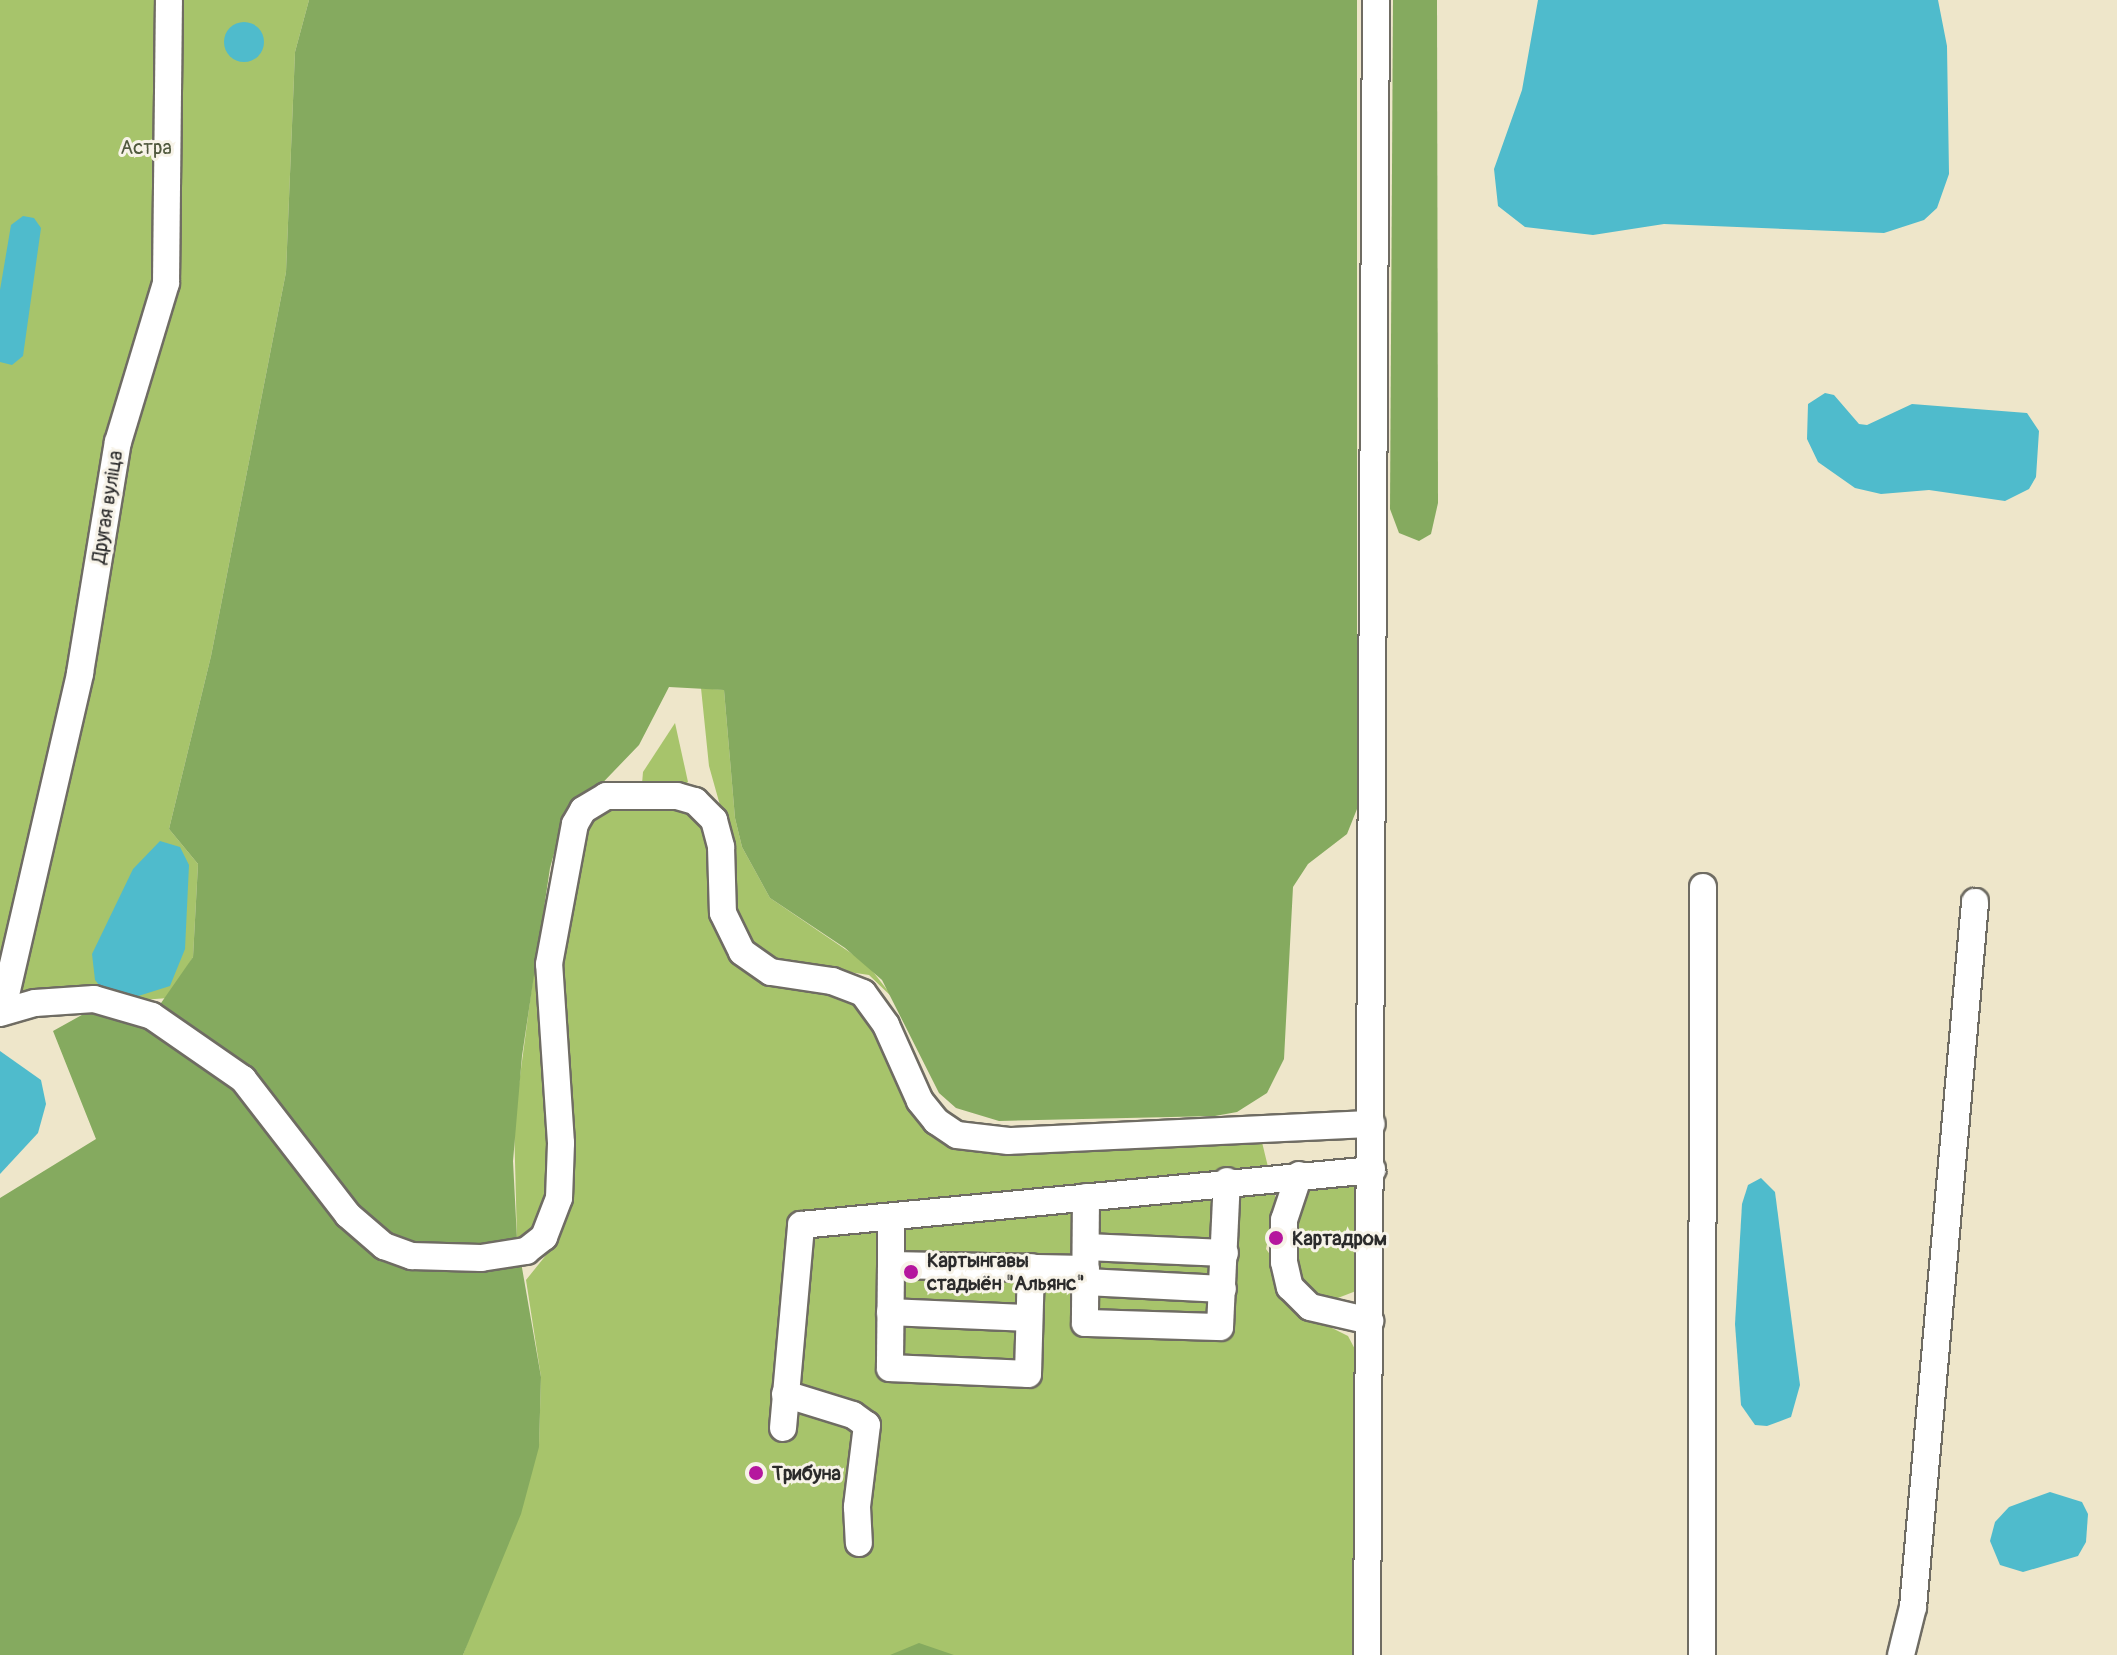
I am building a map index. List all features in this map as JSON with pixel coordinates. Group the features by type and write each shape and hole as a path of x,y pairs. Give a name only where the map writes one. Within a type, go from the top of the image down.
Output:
{"street":[{"name":"Другая вуліца","path":"1,1012 80,673 118,442 166,283 169,0"},
{"path":"1367,1655 1376,0"},
{"path":"1,1012 94,999 152,1016 243,1079 348,1215 376,1241 412,1256 481,1258 526,1251 544,1237 559,1198 560,1131 549,964 575,824 583,810 606,796 677,796 695,801 714,820 721,847 723,913 742,952 771,972 832,981 863,993 886,1025 920,1101 936,1121 957,1135 1009,1141 1372,1124"},
{"path":"1702,1655 1703,887"},
{"path":"1901,1655 1913,1607 1975,902"},
{"path":"783,1428 801,1225 1227,1181 1372,1170"},
{"path":"1299,1175 1284,1220 1290,1287 1310,1307 1370,1321"},
{"path":"1086,1197 1085,1323 1220,1327 1227,1181"},
{"path":"891,1217 890,1368 1028,1374 1031,1267"},
{"path":"891,1265 1086,1266 1225,1253"},
{"path":"1086,1266 1223,1289"},
{"path":"890,1312 1029,1318"},
{"path":"785,1394 853,1415 867,1425 857,1507 859,1543"}],"green space":[{"name":"Астра","path":"0,0 309,0 295,52 286,272 211,656 169,829 198,864 193,957 169,998 0,1010"},
{"path":"309,0 1357,0 1357,809 1347,834 1308,864 1293,887 1284,1059 1267,1093 1237,1112 1215,1116 999,1121 956,1108 939,1093 882,980 845,948 770,898 742,847 735,818 724,690 669,687 639,745 562,825 550,868 522,1056 513,1161 517,1239 541,1377 539,1447 521,1514 463,1655 0,1655 0,1198 96,1139 53,1031 98,1006 152,1016 193,957 198,864 169,829 211,656 286,272 295,52"},
{"path":"1393,0 1437,0 1438,503 1431,534 1419,541 1399,533 1390,509"},
{"path":"701,688 724,690 735,818 742,847 770,898 867,964 895,1000 869,975 776,961 761,953 738,928 723,816 709,766"},
{"path":"675,723 688,782 682,786 642,784 643,772"},
{"name":"Картынгавы стадыён \"Альянс\"","path":"670,803 705,814 728,951 740,968 774,986 849,996 883,1042 897,1081 930,1131 1261,1138 1276,1200 1266,1249 1318,1321 1348,1336 1358,1355 1359,1655 463,1655 539,1445 541,1377 526,1280 555,1244 572,1199 574,1149 560,961 582,833 602,807"},
{"path":"537,948 551,1189 536,1227 517,1239 514,1122"},
{"path":"1351,1184 1357,1191 1356,1291 1330,1301 1312,1293 1299,1277 1295,1206 1302,1189"},
{"path":"919,1643 954,1655 890,1655"}],"water":[{"path":"1538,0 1938,0 1947,46 1949,174 1937,208 1924,220 1884,233 1664,224 1593,235 1525,227 1498,206 1494,169 1522,90"},
{"path":"244,22 258,28 264,42 258,56 244,62 230,56 224,42 230,28"},
{"path":"23,216 34,218 41,228 23,356 12,365 0,362 0,290 11,225"},
{"path":"1825,393 1834,395 1859,424 1867,425 1912,404 2027,413 2039,431 2036,477 2029,489 2005,501 1929,490 1881,494 1855,488 1818,462 1807,439 1808,404"},
{"path":"160,841 180,847 189,865 185,949 170,986 132,998 103,990 95,980 92,954 133,869"},
{"path":"0,1051 41,1080 46,1104 38,1133 0,1174"},
{"path":"1761,1178 1775,1192 1800,1385 1791,1417 1767,1426 1755,1425 1741,1405 1735,1324 1742,1204 1748,1185"},
{"path":"2050,1492 2082,1502 2088,1514 2086,1542 2078,1556 2023,1572 2000,1565 1990,1541 1995,1522 2009,1507"}],"place":[{"name":"Картадром","path":"1276,1238"},
{"name":"Картынгавы стадыён \"Альянс\"","path":"911,1272"},
{"name":"Трибуна","path":"756,1473"}]}
